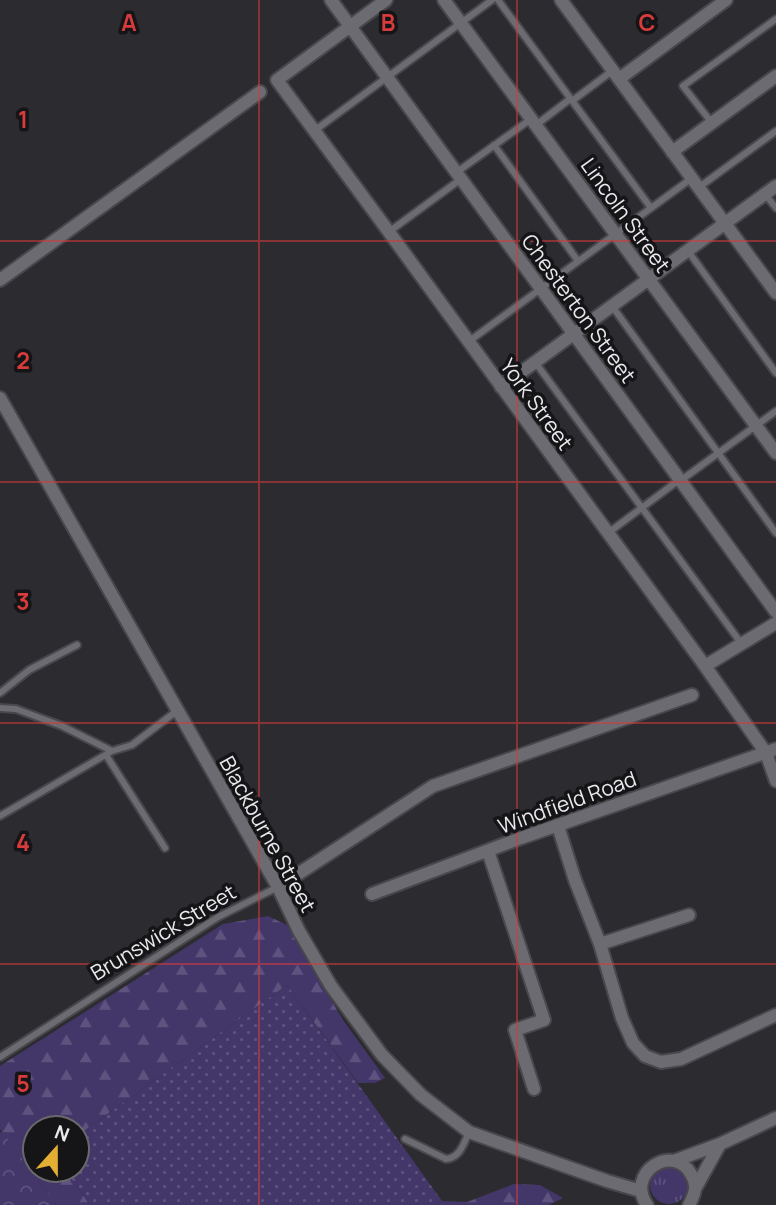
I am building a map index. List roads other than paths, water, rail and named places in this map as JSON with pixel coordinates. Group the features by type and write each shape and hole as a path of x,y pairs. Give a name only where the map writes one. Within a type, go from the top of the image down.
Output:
{"street":[{"name":"Chesterton Street","path":"331,0 776,612"},
{"path":"351,27 386,0"},
{"name":"Lincoln Street","path":"444,0 776,453"},
{"path":"616,75 726,0"},
{"path":"566,2 616,75 776,293"},
{"name":"York Street","path":"351,27 277,80 705,667 771,751 776,781"},
{"path":"672,152 776,76"},
{"path":"0,280 260,92"},
{"path":"501,387 771,190"},
{"name":"Blackburne Street","path":"0,398 278,887 299,931 331,986 382,1055 421,1095 470,1132 641,1191"},
{"path":"705,667 776,623"},
{"name":"Brunswick Street","path":"278,887 433,786 692,695"},
{"name":"Windfield Road","path":"372,894 771,751"},
{"path":"558,826 600,944 622,1018 633,1043 646,1056 662,1062 681,1059 776,1015"},
{"path":"488,851 544,1020 515,1030 534,1089"},
{"path":"600,944 689,915"},
{"path":"674,1161 720,1144 776,1118"},
{"path":"694,1198 720,1144"},
{"path":"674,1161 690,1170 694,1178 694,1198"},
{"name":"Blackburne Street","path":"607,1181 644,1175 654,1164 674,1161"},
{"path":"644,1175 641,1191 647,1205"}],"lane":[{"path":"314,131 492,0"},
{"path":"498,0 651,208"},
{"path":"712,123 683,86 775,21"},
{"path":"389,232 494,145 616,75"},
{"path":"468,342 651,208 776,131"},
{"path":"494,145 578,261"},
{"path":"771,190 776,208"},
{"path":"688,251 776,373"},
{"path":"612,306 776,533"},
{"path":"535,362 742,644"},
{"path":"608,533 776,411"},
{"path":"0,693 29,670 77,645"},
{"path":"0,708 16,709 62,726 109,753 165,848"},
{"path":"0,816 109,753 132,745 177,710"},
{"name":"Brunswick Street","path":"0,1057 218,916 278,887"},
{"path":"405,1139 446,1159 459,1153 470,1132"}]}
